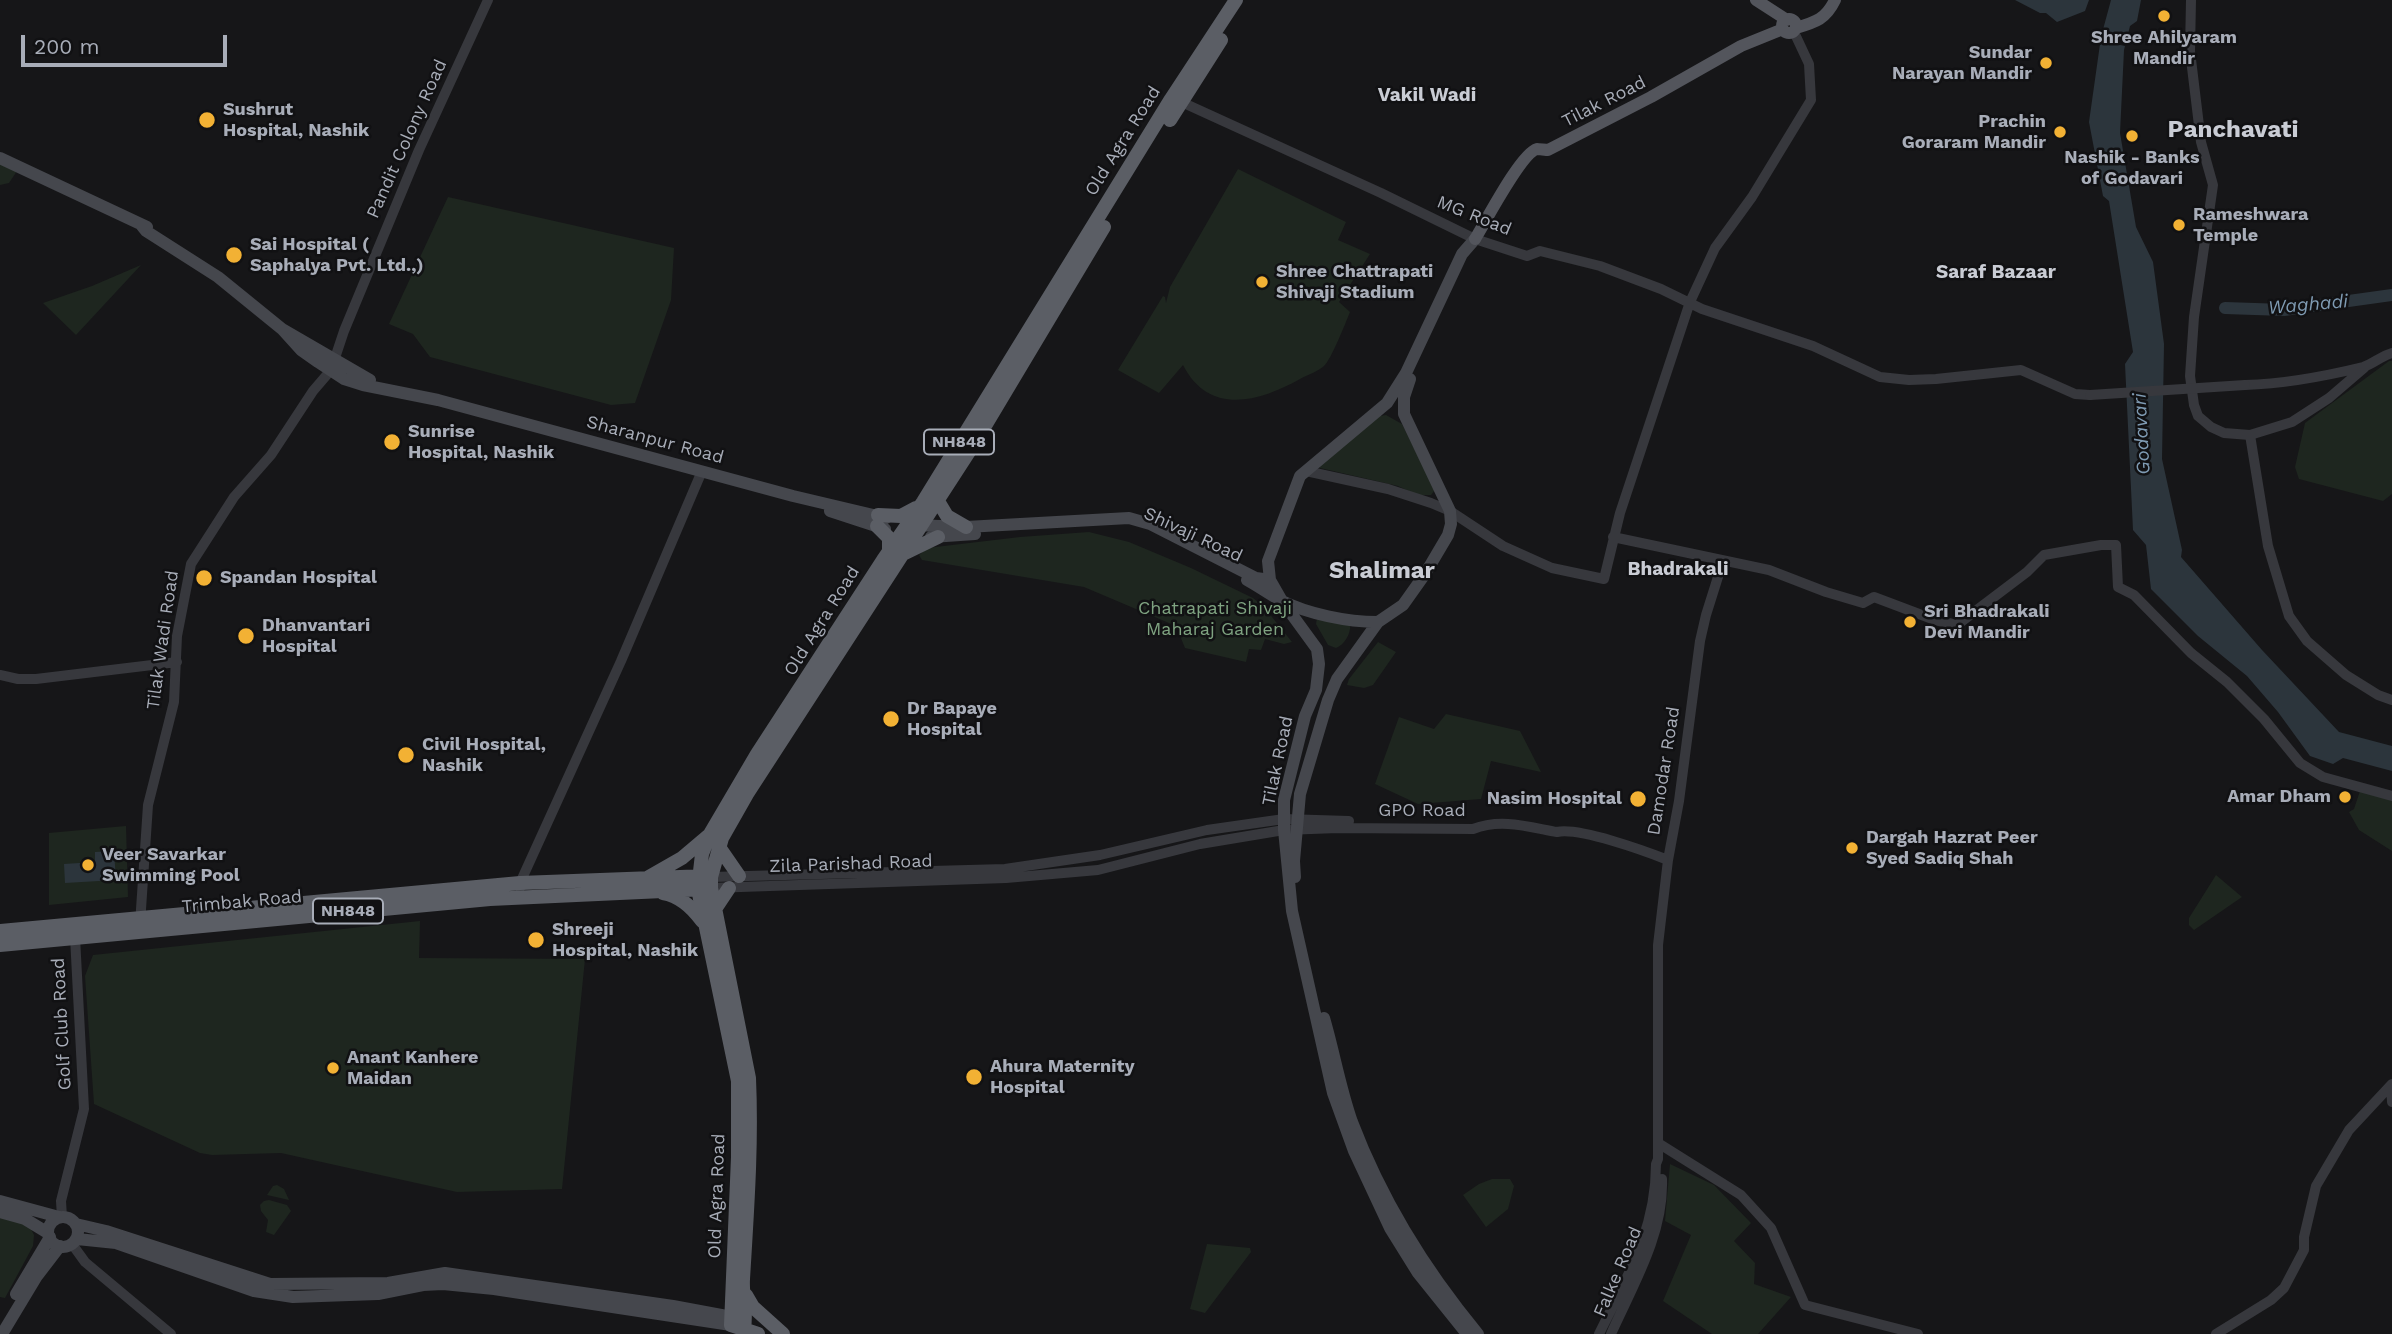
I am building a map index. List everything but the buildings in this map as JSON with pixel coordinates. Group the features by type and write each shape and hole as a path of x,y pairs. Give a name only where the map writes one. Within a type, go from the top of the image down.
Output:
{"highway":[{"name":"Old Agra Road","path":"741,1327 738,1081 705,925 702,854 710,834 757,754 930,502 1236,0"},
{"name":"Old Agra Road","path":"1176,100 1248,0"},
{"path":"938,537 895,552 878,521 906,515 930,502 966,527"},
{"name":"Old Agra Road","path":"741,1327 751,1130 748,1078 715,909 705,882 722,838 768,760 834,662 895,552"},
{"path":"646,886 710,834"},
{"path":"719,847 739,876"},
{"path":"646,886 705,882"},
{"path":"646,886 676,896 687,903 705,925"},
{"name":"Trimbak Road","path":"0,931 140,923 289,905 520,890 646,886"},
{"path":"715,909 729,888"},
{"name":"Trimbak Road","path":"0,944 75,937 140,923"},
{"path":"742,1287 753,1307 783,1334"},
{"path":"741,1327 776,1334"}],"main road":[{"path":"1756,0 1790,27"},
{"name":"Tilak Road","path":"1478,1334 1442,1291 1399,1223 1353,1123 1340,1085 1297,895 1290,824 1284,800 1305,716 1316,690 1319,664 1317,649 1270,580 1268,561 1300,476 1359,425 1374,416 1401,382 1462,254 1475,239 1530,153 1558,145 1741,46 1790,27 1818,22 1828,14 1835,0"},
{"name":"Sharanpur Road","path":"0,158 177,242 282,329 301,350 329,363 363,385 386,388 607,444 911,530"},
{"name":"Tilak Road","path":"1405,414 1404,397 1407,386 1470,258 1475,239"},
{"path":"1383,407 1405,414 1450,511"},
{"name":"Tilak Road","path":"1450,511 1448,535 1404,605 1378,622 1337,679 1328,699 1290,824 1292,911 1333,1093 1354,1151 1390,1228 1418,1273 1467,1334"},
{"name":"Shivaji Road","path":"911,530 1129,518 1150,524 1256,578 1270,580"},
{"name":"Shivaji Road","path":"911,530 938,537 1131,525 1191,551 1282,601 1356,622 1378,622"},
{"path":"0,1201 70,1218 76,1224 106,1231 236,1279 254,1291 293,1297 336,1297 379,1294 443,1284 494,1289 741,1327"},
{"path":"0,1212 25,1219 49,1235 70,1243 116,1243 236,1279"},
{"path":"0,1321 49,1235 51,1223 61,1217"},
{"path":"2,1334 37,1276 70,1243 76,1224"}],"street":[{"name":"Pandit Colony Road","path":"329,363 419,150 488,0"},
{"path":"2191,0 2189,46 2201,142 2213,185 2194,317 2191,385 2193,405 2198,416 2224,433 2249,435 2292,422 2329,398 2366,366 2392,353"},
{"path":"1306,471 1388,489 1450,511 1503,546 1552,568 1604,579 1613,537 1690,302 1715,248 1752,197 1811,100 1810,64 1790,27"},
{"name":"MG Road","path":"1176,100 1475,239 1527,256 1540,251 1600,266 1813,346 1880,377 1936,379 2021,370 2076,394 2090,395 2265,385 2366,366"},
{"name":"Tilak Wadi Road","path":"140,923 148,805 174,702 177,636 191,564 234,497 271,455 329,363"},
{"path":"2249,435 2268,546 2289,616 2307,641 2346,675 2378,695 2392,700"},
{"path":"520,890 702,471"},
{"path":"1613,537 1769,570 1863,603 1874,597 1935,620 1957,625 2027,572 2044,555 2116,545 2118,587 2134,595 2191,653 2227,682 2264,719 2300,763 2323,777 2392,796"},
{"name":"Damodar Road","path":"1658,1159 1658,945 1700,641 1723,561"},
{"path":"0,676 36,679 177,662"},
{"name":"GPO Road","path":"1005,873 1139,847 1207,830 1290,824 1403,827 1507,822 1631,846 1668,860"},
{"name":"GPO Road","path":"1005,873 1098,870 1290,824"},
{"path":"1139,847 1144,860"},
{"name":"Zila Parishad Road","path":"705,882 739,876 1005,873"},
{"name":"Zila Parishad Road","path":"705,882 729,888 1005,873"},
{"name":"Golf Club Road","path":"61,1217 61,1201 84,1109 75,937"},
{"path":"2391,1084 2392,1102"},
{"path":"2216,1334 2271,1300 2284,1288 2304,1250 2304,1237 2316,1186 2349,1130 2391,1084"},
{"path":"1658,1143 1741,1195 1771,1228 1805,1305 1918,1334"},
{"name":"Falke Road","path":"1599,1334 1640,1249 1651,1218 1658,1159"},
{"name":"Falke Road","path":"1611,1334 1648,1252 1659,1219 1662,1183 1658,1159"},
{"path":"70,1243 85,1262 171,1334"}],"green space":[{"path":"0,163 17,171 9,183 0,185"},
{"name":"Shree Chattrapati Shivaji Stadium","path":"1238,169 1346,222 1338,240 1370,254 1339,302 1350,312 1324,366 1268,394 1236,400 1221,398 1206,392 1183,365 1159,393 1118,370 1163,296 1166,303 1170,287"},
{"path":"448,197 674,248 671,300 635,403 611,405 430,357 413,334 389,324"},
{"path":"141,265 76,335 43,303 92,286"},
{"path":"2392,361 2392,494 2383,501 2299,479 2295,467 2305,423"},
{"path":"1386,415 1402,424 1435,490 1431,495 1417,495 1398,486 1320,468 1316,463 1380,416"},
{"name":"Chatrapati Shivaji Maharaj Garden","path":"1089,532 1129,542 1253,598 1264,607 1292,642 1284,644 1265,639 1261,650 1249,649 1246,662 1185,648 1176,626 1084,587 922,560 919,555 927,548"},
{"path":"1317,618 1350,625 1342,644 1336,648 1328,645 1316,624"},
{"path":"1378,642 1396,652 1373,685 1364,688 1347,685 1349,679"},
{"path":"1446,714 1520,731 1541,772 1491,761 1481,799 1418,804 1375,784 1399,717 1434,729"},
{"path":"2361,788 2392,798 2392,851 2359,830 2349,812 2354,809"},
{"name":"Veer Savarkar Swimming Pool","path":"126,826 128,897 49,905 49,833"},
{"path":"2216,875 2242,897 2194,930 2189,925 2189,918"},
{"name":"Anant Kanhere Maidan","path":"420,921 419,958 585,959 562,1189 457,1192 281,1153 200,1153 94,1104 85,976 93,955"},
{"path":"1670,1164 1714,1185 1751,1223 1734,1241 1755,1263 1754,1284 1791,1297 1758,1334 1712,1334 1663,1301 1691,1235 1665,1221"},
{"path":"1492,1179 1510,1179 1514,1186 1508,1209 1486,1227 1463,1195"},
{"path":"273,1186 284,1189 289,1200 267,1195"},
{"path":"269,1200 287,1205 291,1211 274,1235 266,1232 268,1220 260,1205"},
{"path":"0,1217 29,1225 34,1235 33,1246 5,1298 0,1297"},
{"path":"1207,1244 1250,1248 1251,1252 1205,1313 1190,1309"}],"water":[{"path":"2015,0 2089,0 2085,11 2057,22 2046,13 2040,13"},
{"name":"Godavari","path":"2111,0 2141,0 2137,21 2130,26 2124,50 2120,133 2136,227 2153,262 2164,344 2162,459 2182,550 2181,557 2262,650 2339,732 2392,746 2392,771 2343,758 2333,764 2310,756 2247,676 2198,636 2151,589 2146,545 2133,530 2125,364 2133,352 2109,201 2103,196 2089,122 2101,37"},
{"path":"114,851 116,880 65,883 64,864 95,862 95,852"}],"pier":[{"path":"2102,32 2127,37 2125,46 2101,41"}],"waterway":[{"name":"Waghadi","path":"2225,308 2284,310 2392,295"}],"place":[{"name":"Shree Ahilyaram Mandir","path":"2164,16"},
{"name":"Sundar Narayan Mandir","path":"2046,63"},
{"name":"Sushrut Hospital, Nashik","path":"207,120"},
{"name":"Prachin Goraram Mandir","path":"2060,132"},
{"name":"Nashik - Banks of Godavari","path":"2132,136"},
{"name":"Rameshwara Temple","path":"2179,225"},
{"name":"Sai Hospital ( Saphalya Pvt. Ltd.,)","path":"234,255"},
{"name":"Shree Chattrapati Shivaji Stadium","path":"1262,282"},
{"name":"Sunrise Hospital, Nashik","path":"392,442"},
{"name":"Spandan Hospital","path":"204,578"},
{"name":"Sri Bhadrakali Devi Mandir","path":"1910,622"},
{"name":"Dhanvantari Hospital","path":"246,636"},
{"name":"Dr Bapaye Hospital","path":"891,719"},
{"name":"Civil Hospital, Nashik","path":"406,755"},
{"name":"Amar Dham","path":"2345,797"},
{"name":"Nasim Hospital","path":"1638,799"},
{"name":"Dargah Hazrat Peer Syed Sadiq Shah","path":"1852,848"},
{"name":"Veer Savarkar Swimming Pool","path":"88,865"},
{"name":"Shreeji Hospital, Nashik","path":"536,940"},
{"name":"Anant Kanhere Maidan","path":"333,1068"},
{"name":"Ahura Maternity Hospital","path":"974,1077"}],"district":[{"name":"Vakil Wadi","path":"1427,95"},
{"name":"Panchavati","path":"2233,130"},
{"name":"Saraf Bazaar","path":"1996,272"},
{"name":"Bhadrakali","path":"1678,569"},
{"name":"Shalimar","path":"1382,571"}]}
